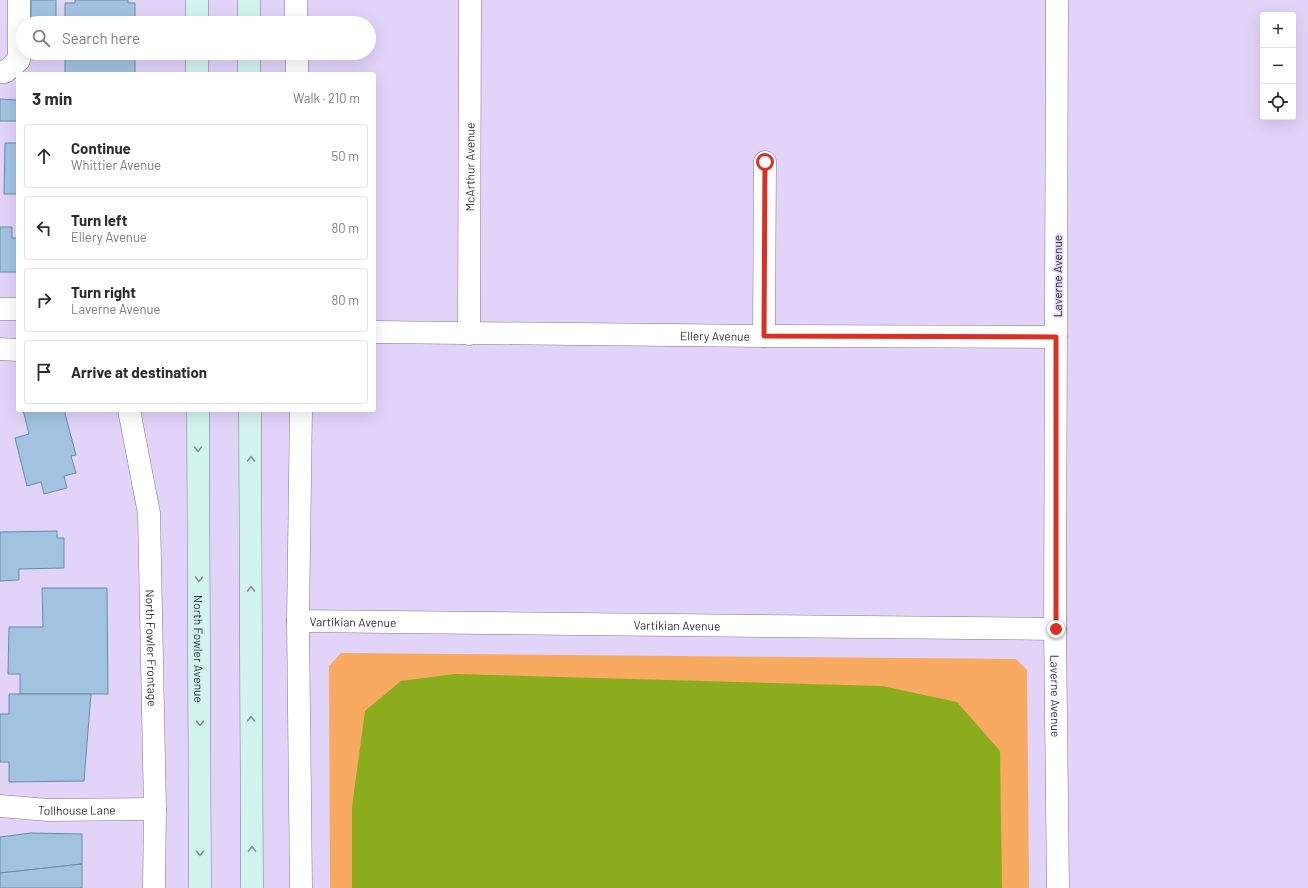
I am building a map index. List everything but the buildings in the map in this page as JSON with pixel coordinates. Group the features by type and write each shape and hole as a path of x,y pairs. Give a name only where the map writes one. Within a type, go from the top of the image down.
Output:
{"main road":[{"path":"196,0 197,16"},
{"path":"249,0 249,16"},
{"path":"197,60 197,72"},
{"path":"249,60 249,72"},
{"name":"North Fowler Avenue","path":"198,412 200,888"},
{"path":"250,412 252,888"}],"street":[{"path":"19,0 19,16"},
{"path":"296,0 296,16"},
{"name":"McArthur Avenue","path":"469,334 470,0"},
{"name":"Laverne Avenue","path":"1057,0 1056,629 1058,888"},
{"path":"0,72 5,72 19,60"},
{"path":"297,60 297,72"},
{"path":"764,336 765,162"},
{"path":"0,309 16,309"},
{"name":"Ellery Avenue","path":"376,332 469,334 1056,337"},
{"path":"0,349 16,350"},
{"name":"North Fowler Frontage","path":"129,412 149,513 154,888"},
{"path":"300,888 298,621 301,412"},
{"name":"Vartikian Avenue","path":"298,621 1056,629"},
{"name":"Tollhouse Lane","path":"0,806 48,810 154,809"}],"shaded area":[{"path":"341,653 1016,659 1027,670 1029,888 330,888 329,666"},
{"path":"454,674 882,686 957,702 1000,751 1002,888 352,888 352,807 365,711 401,681"}],"route":[{"path":"765,162 764,336 1056,337 1056,629"}]}
